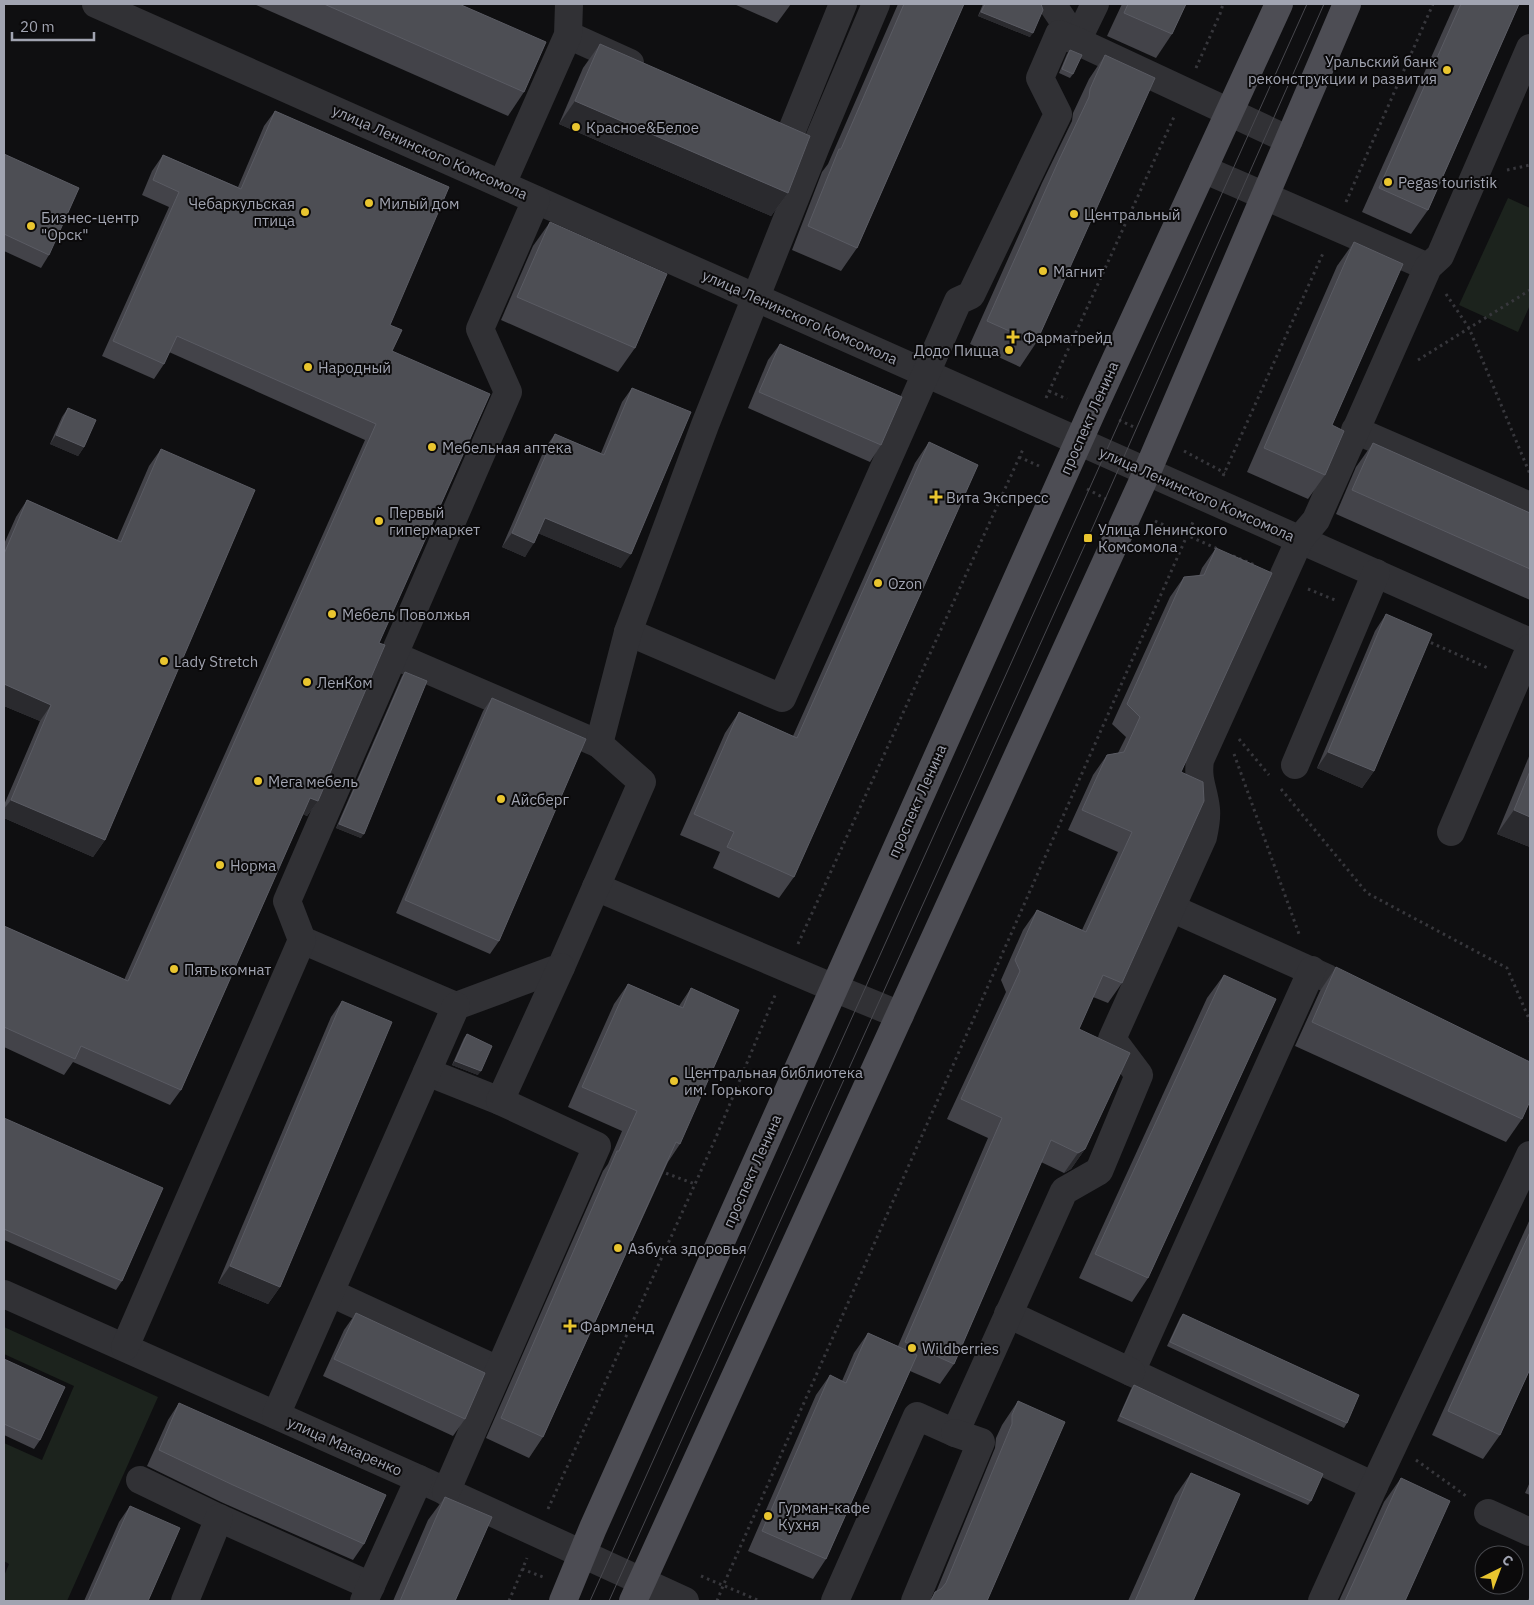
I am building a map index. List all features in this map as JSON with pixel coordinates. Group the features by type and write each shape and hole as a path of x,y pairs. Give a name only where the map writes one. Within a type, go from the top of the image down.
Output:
{"main road":[{"name":"проспект Ленина","path":"563,1601 593,1528 834,988 1228,112 1279,4"},
{"path":"637,1592 1148,472 1347,4"}],"street":[{"name":"улица Ленинского Комсомола","path":"96,4 1530,642"},
{"path":"502,184 547,56 568,35 569,4"},
{"path":"816,146 781,131 843,4"},
{"path":"599,744 628,632 705,425 816,146 876,4"},
{"path":"1052,4 1078,41"},
{"path":"1078,41 1095,4"},
{"path":"628,632 782,698 958,301 971,295 1058,114 1040,78 1058,34 1078,41 1289,140"},
{"path":"568,35 656,75"},
{"path":"955,1433 1064,1190 1099,1171 1139,1075 1112,1039 1203,837 1206,810 1199,783 1200,760 1300,539 1316,520 1428,266 1440,256 1530,48"},
{"path":"1203,169 1428,266"},
{"path":"125,1347 302,940 287,901 508,392 480,329 536,200"},
{"path":"1355,430 1530,506"},
{"path":"1295,765 1376,573"},
{"path":"1451,832 1530,648"},
{"path":"394,655 599,744 642,782 500,1101"},
{"path":"596,887 900,1015"},
{"path":"1171,908 1347,987"},
{"path":"302,940 456,1006 561,967"},
{"path":"1131,1372 1312,970"},
{"path":"276,1415 456,1006"},
{"path":"427,1072 500,1101 597,1146 446,1492"},
{"path":"1322,1601 1394,1443 1530,1155"},
{"path":"331,1293 498,1370"},
{"name":"улица Макаренко","path":"4,1294 419,1479 583,1555 637,1592 685,1601"},
{"path":"1008,1314 1374,1486"},
{"path":"835,1601 917,1416 981,1442 915,1601"},
{"path":"140,1480 368,1594 419,1479"},
{"path":"1488,1513 1530,1532"},
{"path":"184,1601 219,1518"}],"path":[{"path":"508,1601 694,1184 787,968 1102,277 1223,4"},
{"path":"717,1601 1204,497 1225,474 1433,4"},
{"path":"1428,266 1469,328 1530,474"},
{"path":"1414,362 1530,290"},
{"path":"1220,716 1312,970"},
{"path":"1220,716 1367,894 1507,968 1530,1021"},
{"path":"659,1170 694,1184"},
{"path":"1394,1443 1488,1513"}],"shaded area":[{"path":"1508,198 1530,208 1530,305 1518,332 1459,305"},
{"path":"4,1327 158,1397 67,1601 4,1601 4,1576 9,1564 4,1561 4,1443 42,1460 74,1386 4,1354"}],"building":[{"path":"324,4 459,4 546,42 524,92"},
{"path":"904,4 964,4 857,248 808,226 839,149 841,149"},
{"path":"985,4 1041,4 1043,10 1033,33 981,12"},
{"path":"1128,4 1186,4 1172,34 1124,13"},
{"path":"1461,4 1519,4 1428,210 1379,188"},
{"path":"600,44 810,136 788,193 575,101"},
{"path":"1070,50 1082,55 1073,74 1062,69"},
{"path":"1105,55 1155,78 1036,343 987,321 1089,97 1090,89"},
{"name":"ЛенКом","path":"275,111 449,187 390,325 402,330 392,351 490,394 379,643 385,645 318,801 310,798 181,1090 81,1046 75,1059 4,1027 4,926 128,981 376,424 177,336 164,364 113,341 179,192 153,180 163,155 241,189"},
{"name":"Бизнес-центр \"Орск\"","path":"4,154 79,188 49,255 4,234"},
{"path":"550,222 667,274 635,348 517,297"},
{"path":"1354,242 1403,264 1332,425 1344,431 1325,475 1264,448"},
{"path":"780,344 902,397 881,445 759,392"},
{"path":"632,388 691,412 631,554 545,518 534,543 512,533 555,434 604,455"},
{"path":"68,408 96,420 84,447 56,435"},
{"path":"929,442 978,465 794,877 727,847 734,832 694,814 739,712 797,738"},
{"path":"1373,443 1530,513 1530,569 1352,490"},
{"path":"161,449 255,490 105,840 11,800 51,705 4,684 4,554 27,500 121,542"},
{"path":"1216,548 1272,573 1181,772 1203,782 1204,801 1122,983 1103,975 1079,1029 1130,1053 1085,1149 1078,1153 1051,1140 954,1364 905,1342 1002,1118 961,1099 1020,971 1015,960 1037,910 1086,932 1132,832 1082,810 1107,755 1124,752 1140,717 1127,704 1184,577 1204,575"},
{"path":"1386,614 1432,634 1374,771 1328,752"},
{"path":"405,672 427,681 364,834 339,824"},
{"name":"Айсберг","path":"492,698 586,739 499,941 405,900"},
{"path":"1530,771 1530,817 1514,810"},
{"path":"1336,967 1530,1062 1530,1101 1522,1119 1312,1022"},
{"path":"1224,975 1276,999 1148,1278 1095,1254"},
{"path":"628,984 683,1008 691,988 739,1010 680,1144 676,1142 543,1437 501,1418 617,1151 619,1151 637,1111 582,1087"},
{"path":"342,1001 392,1022 280,1287 230,1266"},
{"path":"467,1034 492,1046 481,1071 455,1061"},
{"path":"4,1118 163,1188 122,1281 4,1229"},
{"path":"1530,1232 1530,1369 1500,1435 1448,1411"},
{"path":"356,1313 485,1373 465,1419 334,1359"},
{"path":"1183,1314 1359,1395 1347,1423 1170,1342"},
{"path":"868,1333 917,1355 826,1559 762,1531 830,1375 846,1383"},
{"path":"4,1359 65,1387 40,1440 4,1424"},
{"path":"1134,1385 1323,1474 1311,1501 1120,1416"},
{"path":"1018,1401 1065,1422 987,1601 931,1601 935,1592 946,1583 1012,1424 1012,1415"},
{"path":"179,1403 386,1495 364,1544 159,1450"},
{"path":"1191,1473 1240,1494 1193,1601 1135,1601"},
{"path":"1401,1478 1450,1501 1405,1601 1345,1601"},
{"path":"445,1497 492,1517 455,1601 400,1601"},
{"path":"130,1506 180,1528 148,1601 88,1601"}],"tram line":[{"path":"590,1601 1307,4"},
{"path":"609,1601 1088,538 1324,4"}],"place":[{"name":"Уральский банк реконструкции и развития","path":"1447,70"},
{"name":"Красное&Белое","path":"576,127"},
{"name":"Pegas touristik","path":"1388,182"},
{"name":"Милый дом","path":"369,203"},
{"name":"Чебаркульская птица","path":"305,212"},
{"name":"Центральный","path":"1074,214"},
{"name":"Бизнес-центр \"Орск\"","path":"31,226"},
{"name":"Магнит","path":"1043,271"},
{"name":"Фарматрейд","path":"1013,337"},
{"name":"Додо Пицца","path":"1009,350"},
{"name":"Народный","path":"308,367"},
{"name":"Мебельная аптека","path":"432,447"},
{"name":"Вита Экспресс","path":"936,497"},
{"name":"Первый гипермаркет","path":"379,521"},
{"name":"Улица Ленинского Комсомола","path":"1088,538"},
{"name":"Ozon","path":"878,583"},
{"name":"Мебель Поволжья","path":"332,614"},
{"name":"Lady Stretch","path":"164,661"},
{"name":"ЛенКом","path":"307,682"},
{"name":"Мега мебель","path":"258,781"},
{"name":"Айсберг","path":"501,799"},
{"name":"Норма","path":"220,865"},
{"name":"Пять комнат","path":"174,969"},
{"name":"Центральная библиотека им. Горького","path":"674,1081"},
{"name":"Азбука здоровья","path":"618,1248"},
{"name":"Фармленд","path":"570,1326"},
{"name":"Wildberries","path":"912,1348"},
{"name":"Гурман-кафе Кухня","path":"768,1516"}]}
